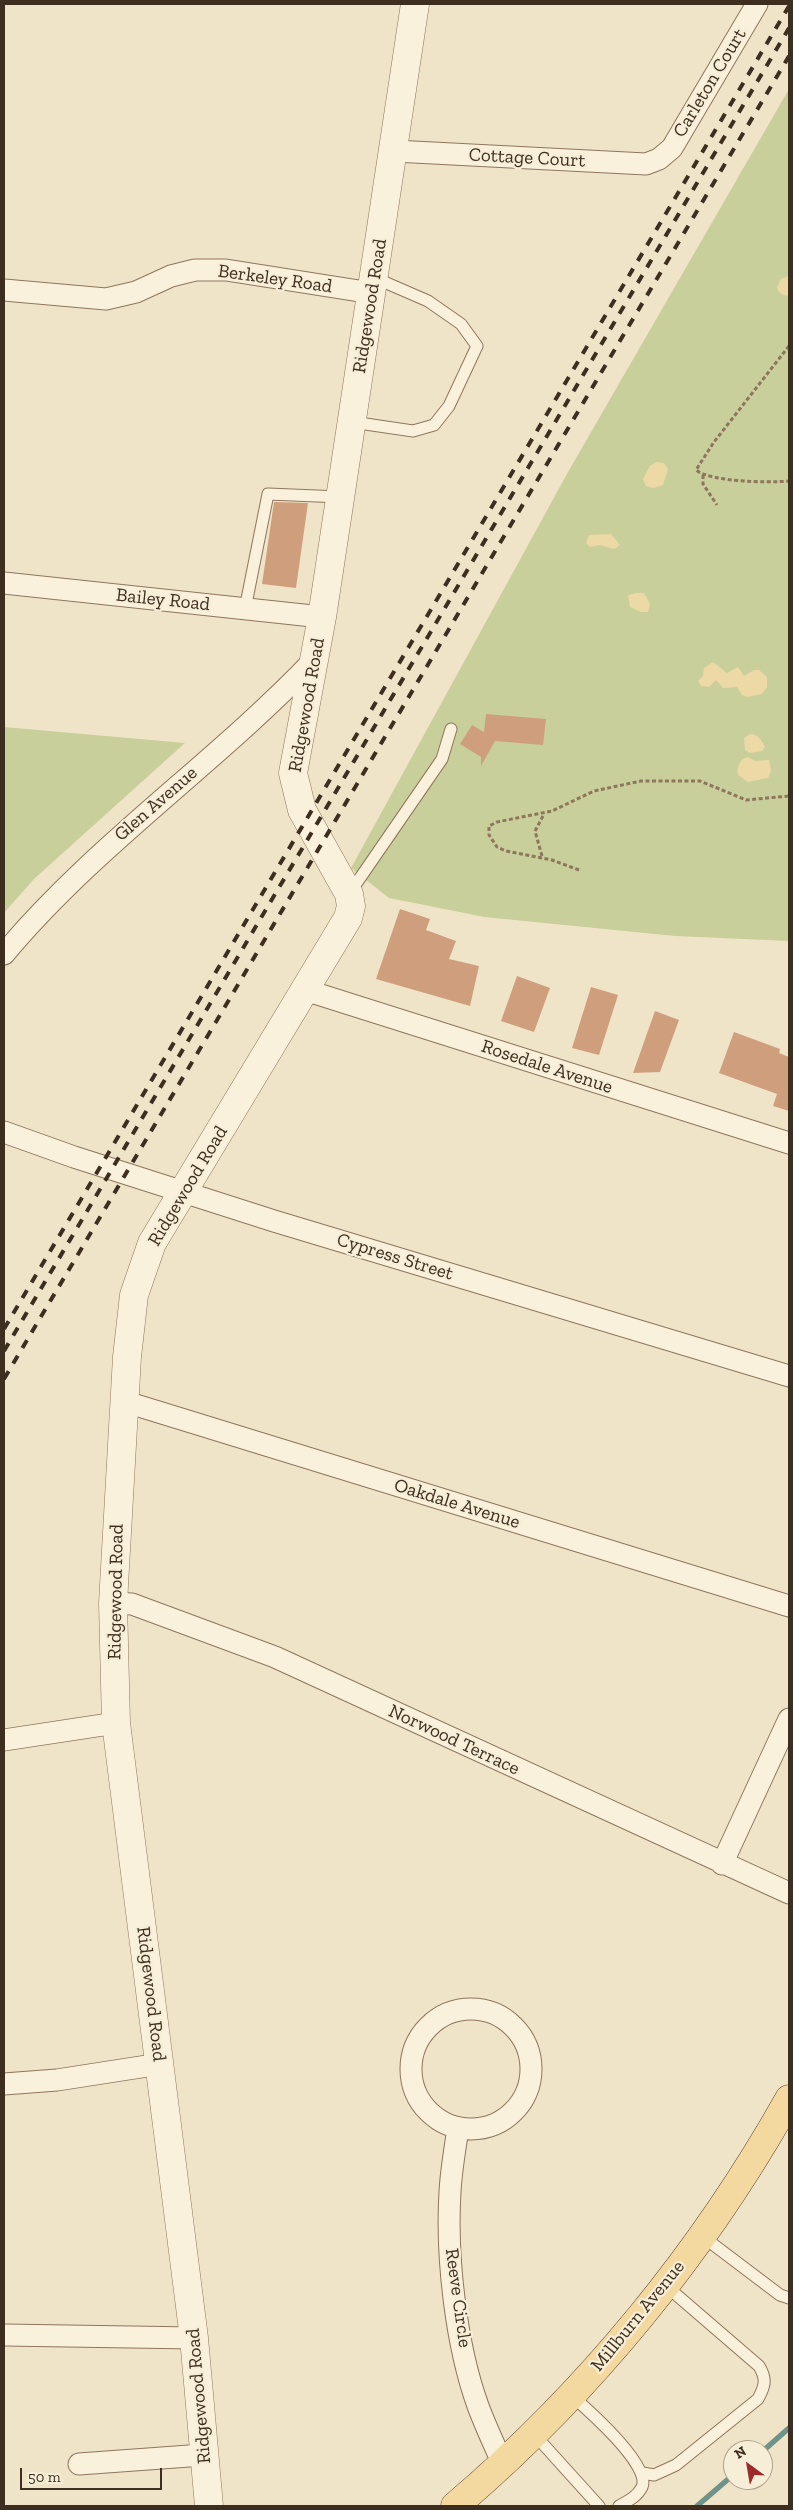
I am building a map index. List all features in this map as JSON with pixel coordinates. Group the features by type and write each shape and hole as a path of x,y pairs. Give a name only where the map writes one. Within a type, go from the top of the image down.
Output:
{"main road":[{"name":"Millburn Avenue","path":"455,2506 571,2395 624,2335 702,2236 764,2145 789,2099"}],"street":[{"name":"Ridgewood Road","path":"209,2506 194,2338 116,1723 113,1604 126,1402 127,1357 134,1295 152,1243 348,918 351,906 349,894 302,810 295,790 293,773 322,618 416,4"},
{"name":"Carleton Court","path":"659,159 672,148 757,4"},
{"name":"Cottage Court","path":"394,150 646,164 659,159"},
{"name":"Berkeley Road","path":"4,290 106,299 136,292 171,276 195,270 226,270 373,285"},
{"name":"Bailey Road","path":"4,583 322,618"},
{"name":"Glen Avenue","path":"4,954 81,871 280,696 314,660"},
{"name":"Rosedale Avenue","path":"305,990 789,1143"},
{"name":"Cypress Street","path":"4,1132 74,1157 274,1221 789,1376"},
{"name":"Oakdale Avenue","path":"126,1402 789,1606"},
{"name":"Norwood Terrace","path":"113,1604 132,1604 275,1658 789,1893"},
{"path":"722,1864 789,1719"},
{"path":"4,1740 116,1723"},
{"path":"482,2010 505,2020 522,2038 531,2061 529,2086 517,2108 497,2124 473,2130 458,2128 437,2119 420,2101 411,2078 412,2059 418,2041 434,2022 457,2011 482,2010"},
{"path":"4,2084 57,2080 160,2064"},
{"name":"Reeve Circle","path":"458,2128 450,2191 449,2228 454,2299 469,2378 478,2406 502,2462"},
{"path":"4,2335 194,2338"},
{"path":"79,2464 203,2455"}],"lane":[{"path":"352,422 413,431 434,425 449,406 477,346 461,324 428,301 373,285"},
{"path":"246,609 268,494 341,497"},
{"path":"349,894 442,759 452,729"},
{"path":"702,2236 780,2295 789,2298"},
{"path":"643,2473 654,2475 676,2465 758,2399 764,2388 766,2376 759,2366 664,2285"},
{"path":"571,2395 588,2410 633,2458 643,2473 643,2486 633,2499 619,2506"},
{"path":"533,2433 599,2506"}],"path":[{"path":"789,346 703,458 696,470 703,475 717,478 789,481"},
{"path":"703,475 703,484 717,505"},
{"path":"579,870 542,857 506,851 497,847 490,834 489,826 497,822 562,808 594,791 641,781 700,781 746,800 789,796"},
{"path":"542,857 535,831 545,813"}],"green space":[{"path":"789,89 789,941 675,936 484,917 389,898 351,868 568,472"},
{"path":"4,727 185,743 34,879 4,913"}],"sand":[{"path":"789,276 789,296 780,293 777,287 781,279"},
{"path":"656,462 664,463 668,469 663,485 653,488 646,486 643,479 650,466"},
{"path":"611,534 620,545 614,549 600,545 590,547 586,543 589,535"},
{"path":"644,593 650,604 648,612 641,612 630,607 628,595"},
{"path":"713,662 727,673 738,667 744,676 754,670 759,670 767,677 767,687 762,694 747,697 742,695 737,687 723,688 716,680 709,687 701,686 698,681 703,676 704,668"},
{"path":"750,734 757,736 762,742 765,747 762,751 750,753 745,750 744,738"},
{"path":"748,757 755,761 769,760 771,771 768,778 748,782 738,775 740,763"}],"building":[{"path":"274,502 308,503 296,588 262,584"},
{"path":"486,714 546,719 543,745 495,741 481,766 481,757 460,744 472,725 484,732"},
{"path":"400,909 430,919 426,930 456,941 449,959 479,966 470,1006 376,979"},
{"path":"517,976 550,988 534,1032 501,1021"},
{"path":"591,987 618,995 599,1055 572,1048"},
{"path":"655,1011 679,1020 660,1072 633,1073"},
{"path":"734,1032 780,1049 779,1053 789,1057 789,1111 773,1106 777,1094 719,1073"}],"waterway":[{"path":"773,2442 789,2428"},
{"path":"697,2506 723,2484"}],"railway":[{"path":"4,1329 789,6"},
{"path":"4,1351 789,28"},
{"path":"4,1379 789,56"}]}
